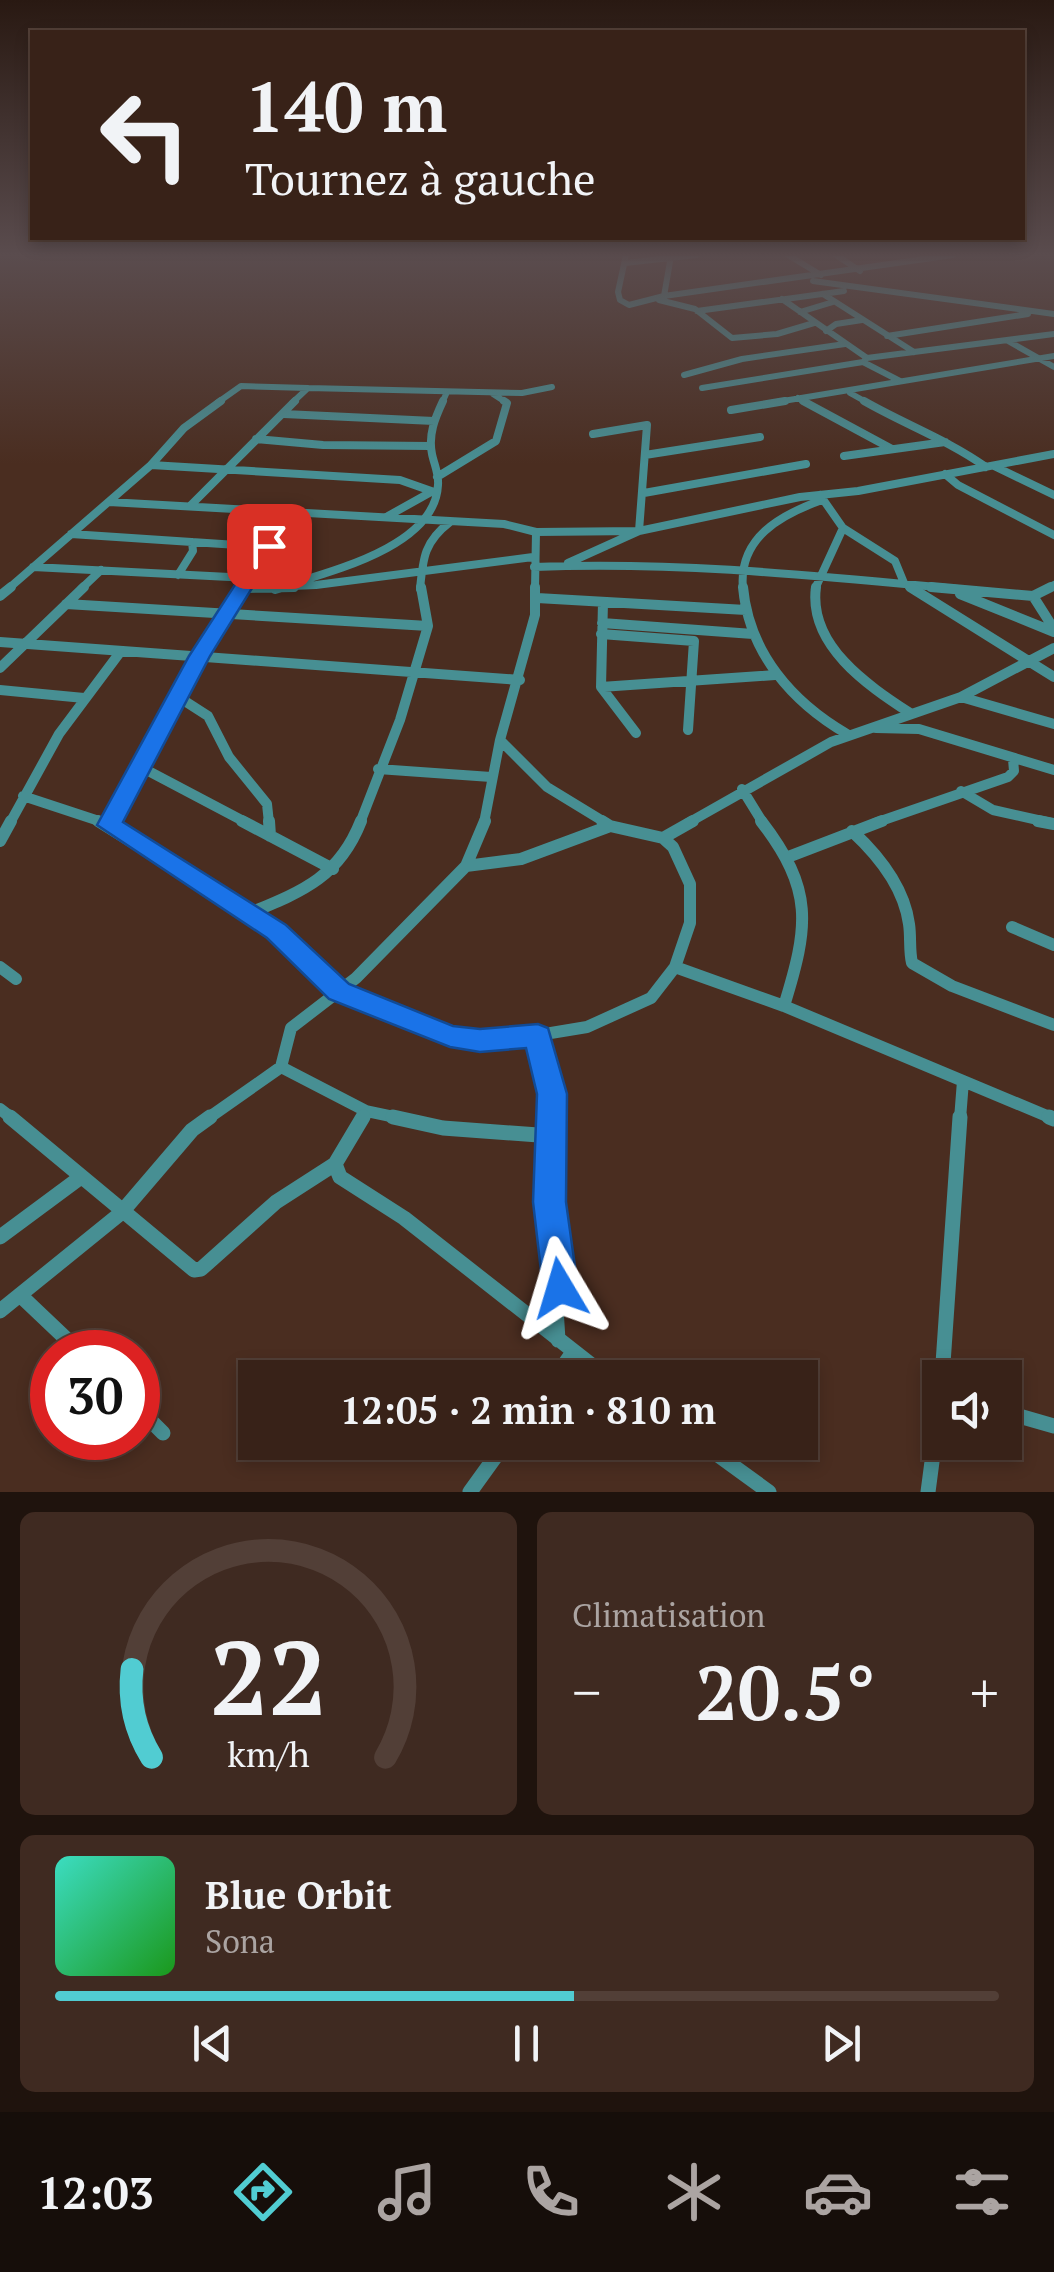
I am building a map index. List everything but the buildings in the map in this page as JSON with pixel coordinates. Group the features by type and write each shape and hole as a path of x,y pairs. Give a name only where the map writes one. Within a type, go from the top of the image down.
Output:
{"street":[{"path":"715,325 732,338 778,334 809,325"},
{"path":"816,325 901,381"},
{"path":"826,331 835,325"},
{"path":"869,325 916,353"},
{"path":"887,336 957,325"},
{"path":"702,388 1054,334"},
{"path":"1007,340 1054,366"},
{"path":"684,376 742,359 846,344"},
{"path":"731,410 1054,356"},
{"path":"0,596 151,465 184,428 241,386 487,393 552,386"},
{"path":"190,506 308,388"},
{"path":"275,589 408,538 427,519 437,477 430,446 434,421 447,392"},
{"path":"437,477 496,441 507,403 487,393"},
{"path":"850,393 908,426 1052,492"},
{"path":"798,398 892,449"},
{"path":"284,414 434,421"},
{"path":"593,434 647,425 639,531"},
{"path":"645,455 760,437"},
{"path":"256,439 323,445 430,446"},
{"path":"844,456 946,442"},
{"path":"109,502 504,524 536,532 639,531 1054,454"},
{"path":"644,494 806,464"},
{"path":"151,465 400,480 434,493"},
{"path":"945,474 958,485 1054,535"},
{"path":"386,517 434,493"},
{"path":"821,497 843,528 895,561 904,583 1054,676"},
{"path":"821,497 762,531 745,558 746,610 753,634 775,674 804,706 847,734"},
{"path":"109,825 200,656 290,513"},
{"path":"250,913 294,895 333,869 350,848 400,720 428,626 420,593 424,550 432,536 450,522"},
{"path":"843,528 818,576 814,610 829,640 856,672 910,713"},
{"path":"563,566 639,531"},
{"path":"0,1311 121,1213 192,1130 281,1067 291,1028 339,992 466,866 484,825 500,740 520,680 536,598 536,532"},
{"path":"71,534 269,546"},
{"path":"178,574 193,551 192,542"},
{"path":"243,588 275,589 423,572 474,562 534,562 744,576 818,576 1033,596 1054,584"},
{"path":"33,567 249,578"},
{"path":"0,668 100,570"},
{"path":"950,590 1054,630"},
{"path":"1033,596 1054,630"},
{"path":"536,598 746,610"},
{"path":"603,602 601,687 632,722 636,734"},
{"path":"66,604 428,626"},
{"path":"601,628 753,634"},
{"path":"601,628 694,641 688,730"},
{"path":"0,642 520,680"},
{"path":"663,838 742,789 847,734 961,696 1032,663 1054,648"},
{"path":"0,841 84,698 121,651"},
{"path":"601,687 775,674"},
{"path":"0,690 84,698"},
{"path":"961,696 1054,724"},
{"path":"180,698 208,716 228,757 266,804 270,836"},
{"path":"867,728 919,730 1054,770"},
{"path":"23,796 109,825 250,913 276,932 339,992 450,1036 480,1040 538,1036 587,1027 622,1014 651,998 675,967 690,923 690,884 673,847 663,838 610,826 546,787 500,740"},
{"path":"788,857 961,790 1008,778 1014,770 1013,759"},
{"path":"139,766 333,869"},
{"path":"378,769 491,777"},
{"path":"742,789 749,806 788,857 802,904 803,928 784,1006"},
{"path":"961,790 974,802 1004,814 1054,824"},
{"path":"466,866 521,859 560,848 610,826"},
{"path":"852,831 876,854 890,875 908,920 912,964 952,986 1054,1025"},
{"path":"1012,927 1054,945"},
{"path":"0,967 16,979"},
{"path":"675,967 784,1006 1054,1119"},
{"path":"538,1036 550,1072 549,1186 560,1288 558,1340"},
{"path":"281,1067 366,1111 444,1128 552,1136"},
{"path":"943,1360 963,1081"},
{"path":"0,1109 188,1267 201,1269 276,1202 335,1164 366,1111"},
{"path":"335,1164 340,1177 404,1218 584,1360"},
{"path":"0,1238 81,1177"},
{"path":"21,1296 57,1330"},
{"path":"567,1360 573,1352"},
{"path":"1022,1417 1054,1426"},
{"path":"160,1430 163,1433"},
{"path":"472,1491 494,1460"},
{"path":"725,1460 769,1492"},
{"path":"928,1492 932,1460"}],"route":[{"path":"269,546 200,656 109,825 250,913 276,932 339,992 424,1029 450,1036 508,1040 538,1036 550,1072 552,1094 549,1202 560,1288"}]}
